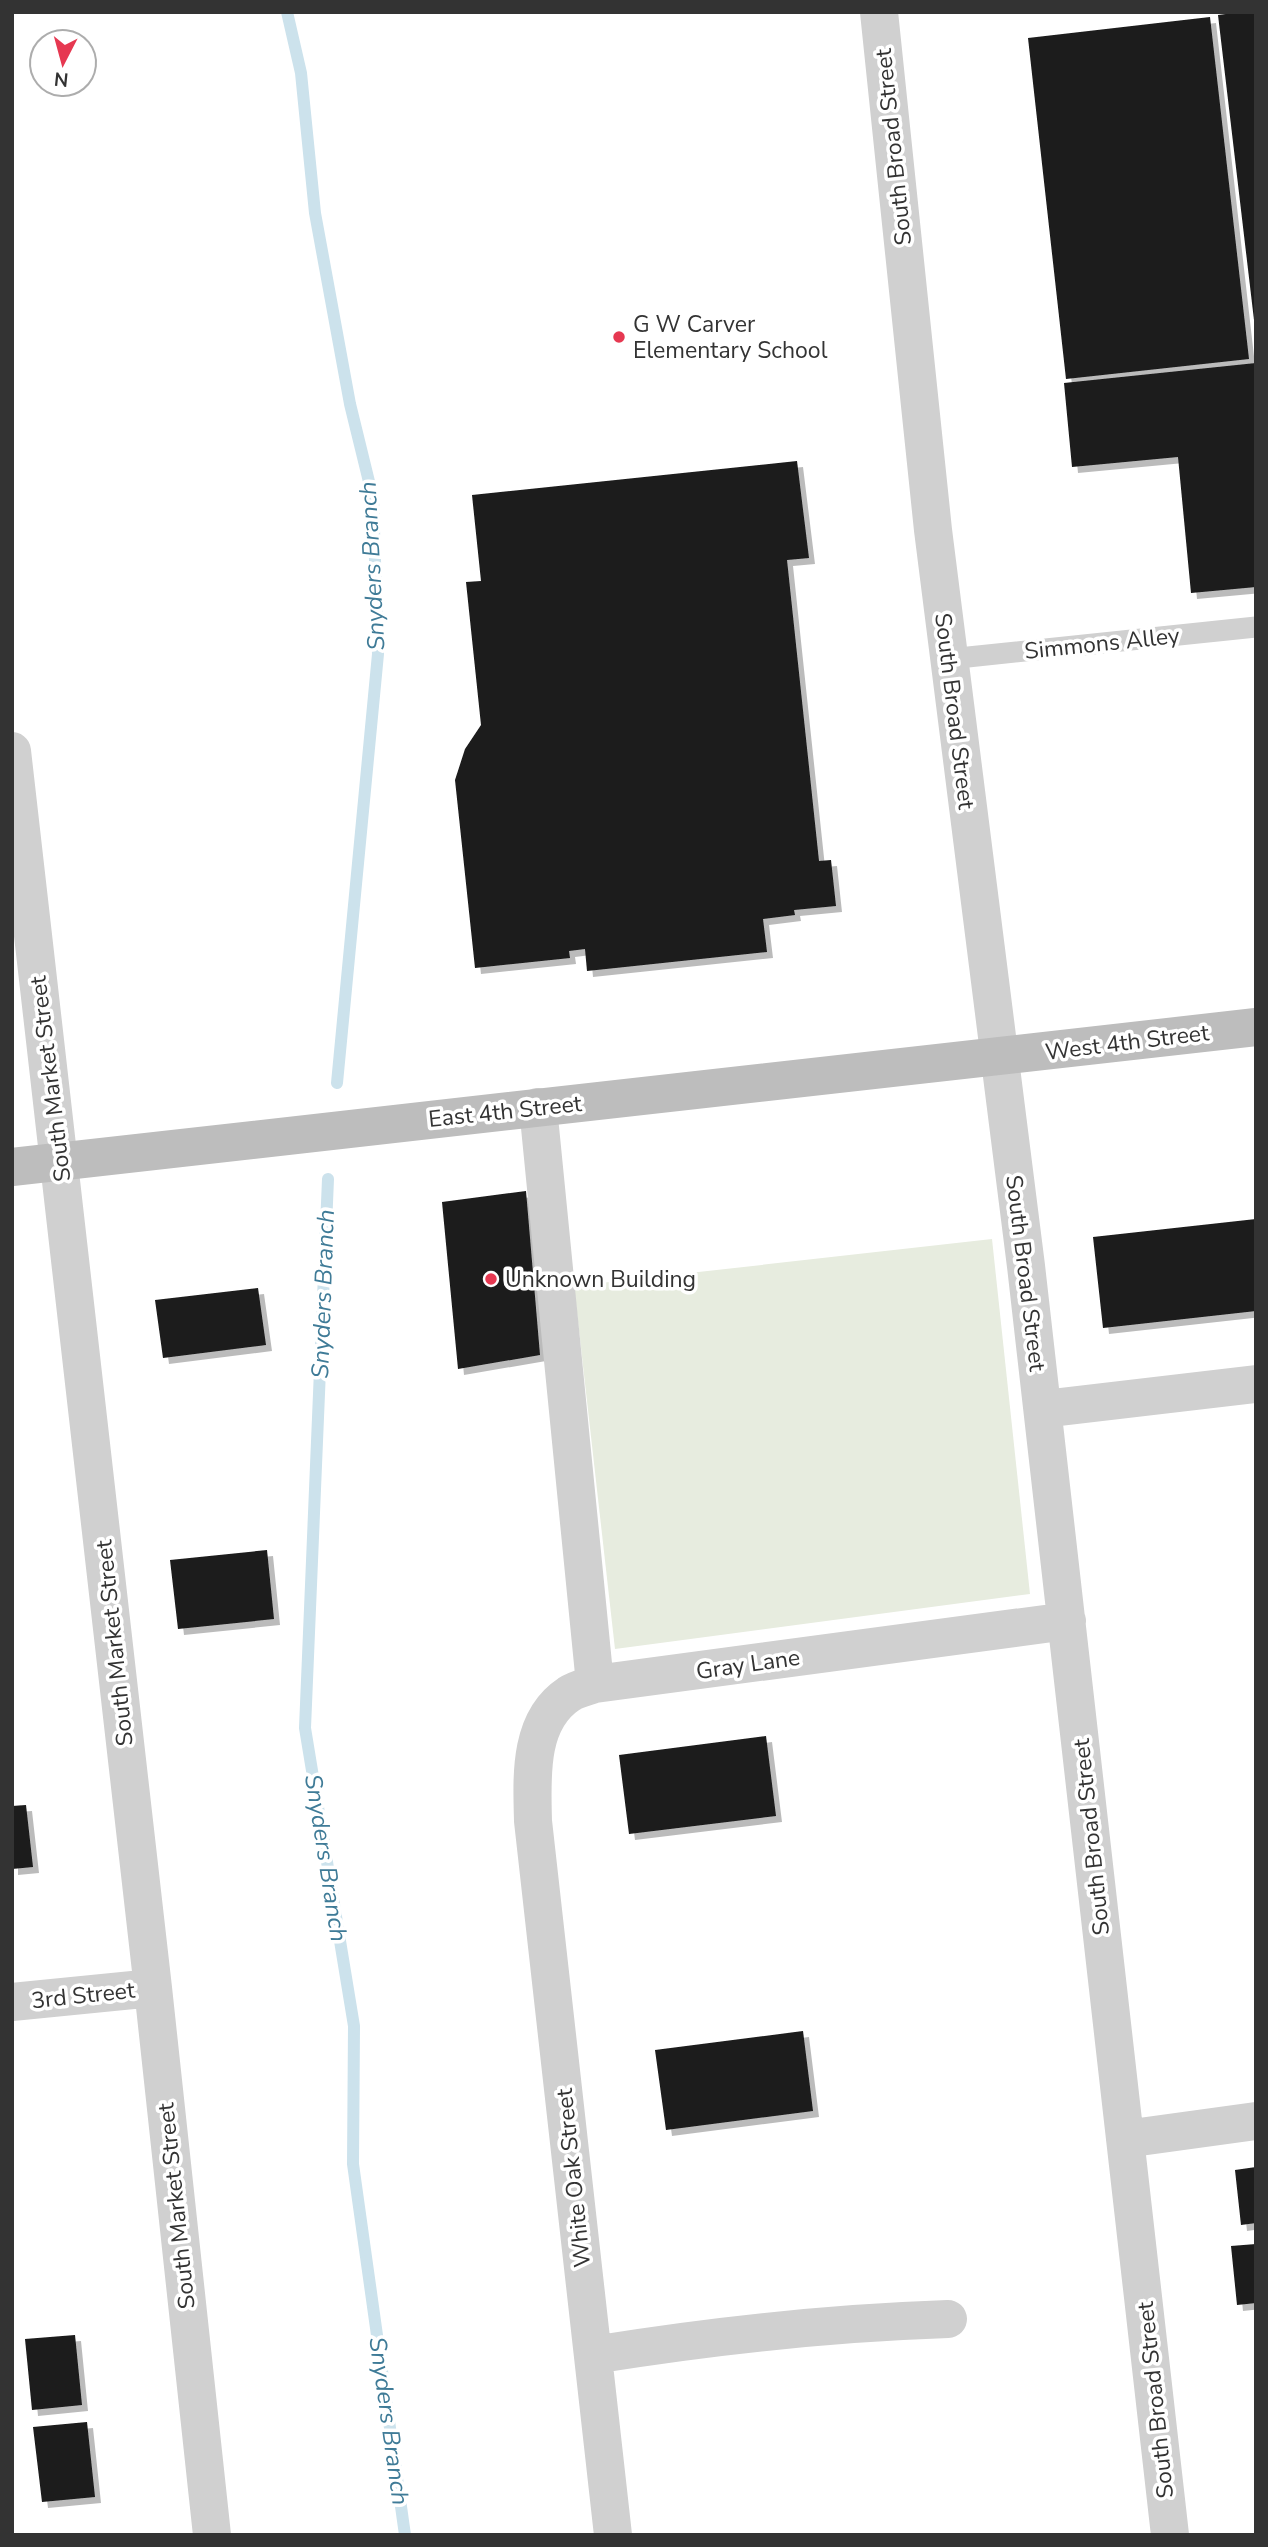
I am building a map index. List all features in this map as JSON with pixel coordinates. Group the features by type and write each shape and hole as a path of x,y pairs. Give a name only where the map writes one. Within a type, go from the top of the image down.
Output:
{"main road":[{"name":"West 4th Street","path":"998,1057 1256,1027"},
{"name":"East 4th Street","path":"12,1167 998,1057"}],"street":[{"name":"South Broad Street","path":"879,12 933,530 1043,1409 1170,2535"},
{"name":"South Market Street","path":"12,751 153,1988 212,2535"},
{"path":"538,1107 595,1684"},
{"path":"1043,1409 1256,1384"},
{"name":"Gray Lane","path":"533,1821 532,1771 542,1723 551,1710 570,1693 595,1684 1067,1622"},
{"name":"White Oak Street","path":"533,1821 613,2535"},
{"name":"3rd Street","path":"12,2002 153,1988"},
{"path":"1125,2139 1256,2121"},
{"path":"593,2356 659,2344 863,2322 948,2319"}],"lane":[{"name":"Simmons Alley","path":"949,659 1256,627"}],"shaded area":[{"path":"992,1239 1030,1594 615,1649 574,1286"}],"building":[{"path":"1256,12 1254,320 1218,15"},
{"path":"1210,17 1249,359 1066,379 1028,38"},
{"path":"1256,363 1256,587 1191,593 1178,457 1072,467 1064,383"},
{"path":"797,461 809,558 787,560 819,861 831,860 836,906 794,910 795,915 763,919 767,952 587,971 585,949 569,951 570,958 475,968 455,780 465,749 481,725 466,582 481,581 472,495"},
{"name":"Unknown Building","path":"526,1191 540,1355 458,1369 442,1202"},
{"path":"1256,1219 1256,1311 1103,1328 1093,1237"},
{"path":"258,1288 266,1345 163,1358 155,1300"},
{"path":"267,1550 274,1619 178,1629 170,1560"},
{"path":"766,1736 776,1816 629,1834 619,1755"},
{"path":"26,1805 33,1867 12,1869 12,1806"},
{"path":"803,2031 813,2111 666,2130 655,2050"},
{"path":"1256,2167 1256,2223 1241,2225 1235,2170"},
{"path":"1256,2244 1256,2303 1237,2305 1231,2246"},
{"path":"75,2335 82,2405 32,2410 25,2339"},
{"path":"87,2422 95,2497 42,2502 33,2427"}],"waterway":[{"name":"Snyders Branch","path":"287,12 301,73 315,213 350,404 373,498 378,654 337,1083"},
{"name":"Snyders Branch","path":"328,1179 305,1728 354,2026 353,2164 405,2535"}],"place":[{"name":"G W Carver Elementary School","path":"619,337"},
{"name":"Unknown Building","path":"491,1279"}]}
